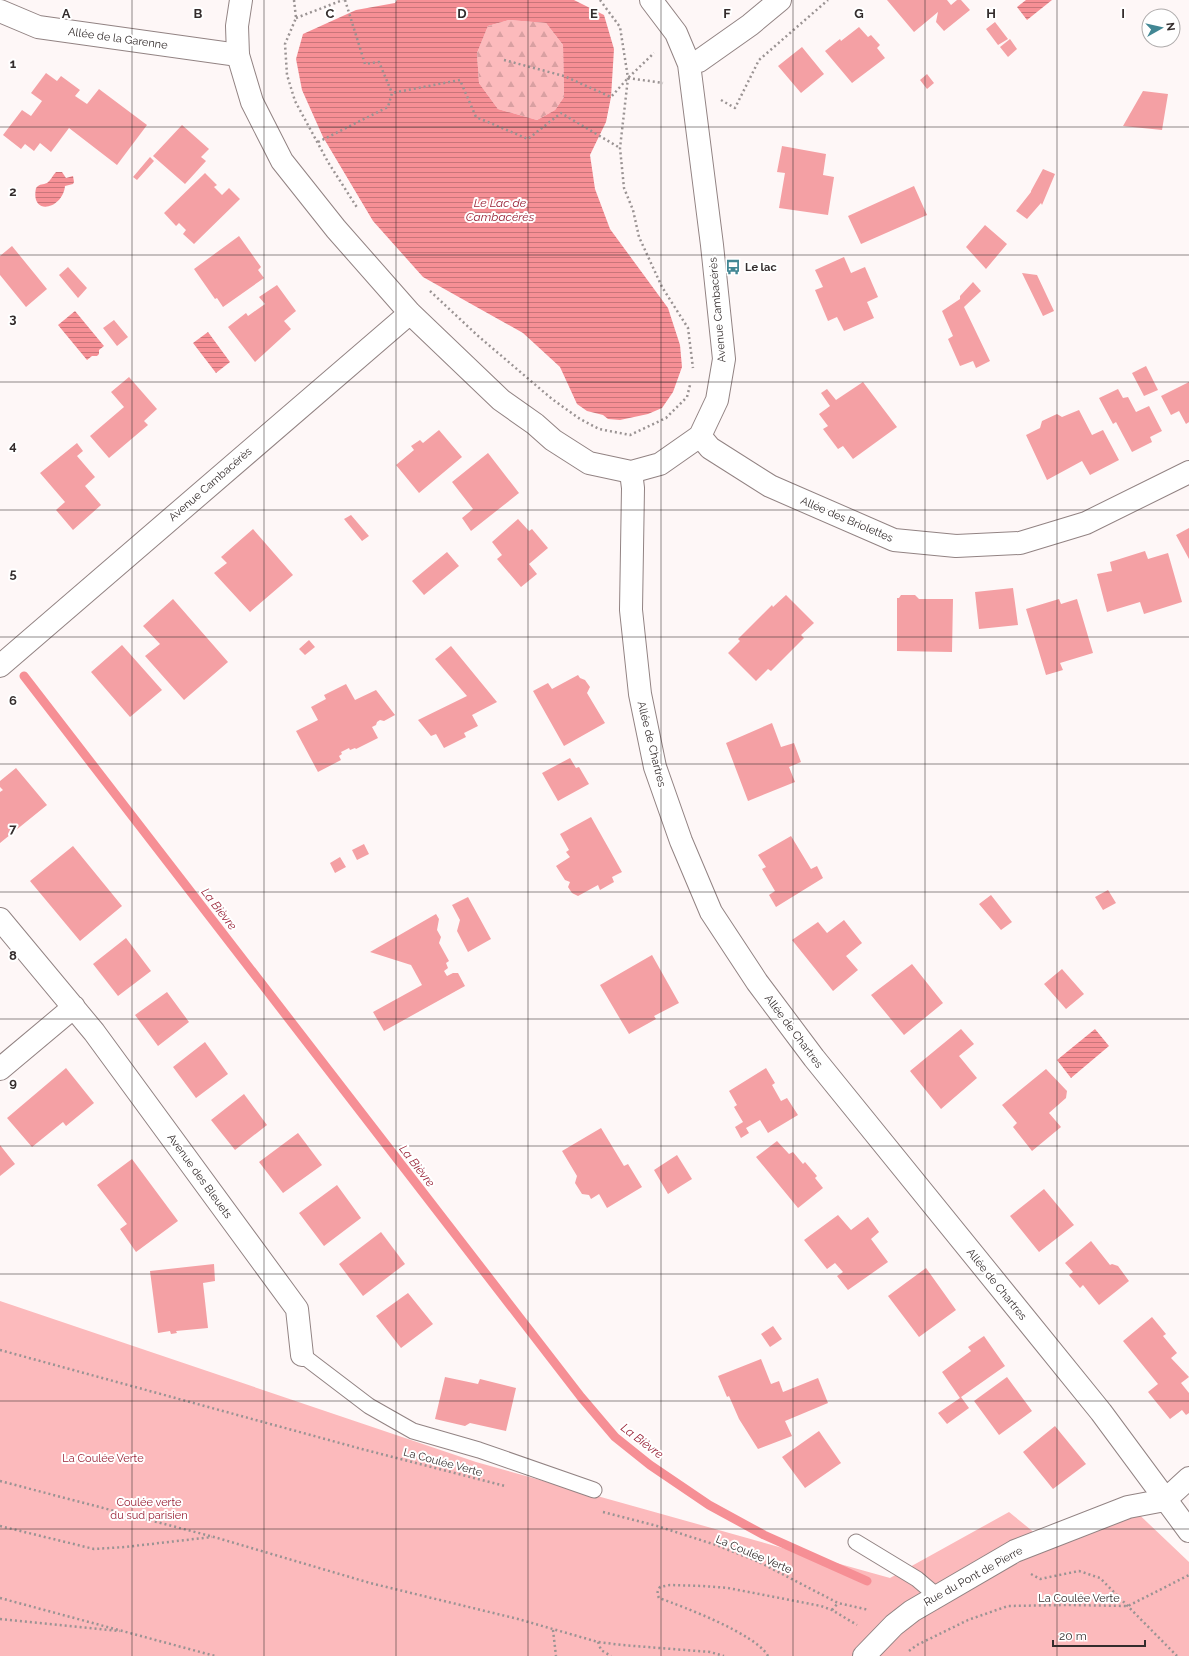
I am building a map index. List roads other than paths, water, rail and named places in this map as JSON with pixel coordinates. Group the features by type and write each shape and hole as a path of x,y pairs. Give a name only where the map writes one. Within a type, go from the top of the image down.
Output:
{"street":[{"name":"Avenue Cambacérès","path":"241,0 237,26 238,55 252,102 282,161 336,228 410,313 501,400 553,440 589,463 631,472 660,464 700,436 717,400 724,358 712,245 689,64 676,33 651,0"},
{"path":"689,64 699,61 750,26 780,0"},
{"name":"Allée de la Garenne","path":"0,11 38,27 238,55"},
{"name":"Avenue Cambacérès","path":"6,661 410,313"},
{"name":"Allée des Briolettes","path":"700,436 710,448 770,486 894,540 956,546 1020,543 1050,534 1086,522 1189,472"},
{"name":"Allée de Chartres","path":"631,472 633,488 631,610 640,694 655,767 680,841 711,912 757,982 814,1058 1101,1412 1189,1531"},
{"name":"Avenue des Bleuets","path":"0,919 94,1032 297,1309 302,1355"},
{"path":"0,1069 74,1008"},
{"path":"1165,1500 1189,1478"},
{"name":"Rue du Pont de Pierre","path":"864,1656 894,1625 912,1611 1015,1551 1128,1507 1165,1500"}],"lane":[{"path":"302,1355 369,1406 413,1431 480,1450 594,1490"},
{"path":"856,1542 917,1579 937,1596"}],"water":[{"name":"Le Lac de Cambacérès","path":"397,0 574,0 604,15 614,49 611,97 606,122 590,155 595,189 610,229 668,308 680,345 682,367 673,392 662,408 648,414 620,420 608,419 603,415 587,411 577,404 560,367 523,333 423,277 373,221 323,137 302,90 296,59 303,34 356,10 395,3","holes":["509,20 546,23 563,45 564,97 555,110 537,120 498,109 479,83 477,53 488,26"]},
{"path":"1026,0 1052,0 1027,20 1017,7"},
{"path":"56,172 62,172 66,178 73,176 74,182 73,184 65,186 63,194 59,200 48,206 42,206 38,203 35,197 36,188 37,186 47,183"},
{"path":"75,311 104,346 99,350 99,354 97,356 92,356 87,360 58,325"},
{"path":"208,332 230,362 216,373 193,343"},
{"path":"1095,1029 1109,1046 1071,1078 1057,1060"}],"waterway":[{"name":"La Bièvre","path":"24,676 581,1397 615,1437 650,1465 709,1505 764,1535 867,1581"}],"place":[{"name":"Le lac","path":"733,267"}],"park label":[{"name":"La Coulée Verte","path":"103,1458"},
{"name":"Coulée verte du sud parisien","path":"149,1508"}]}
